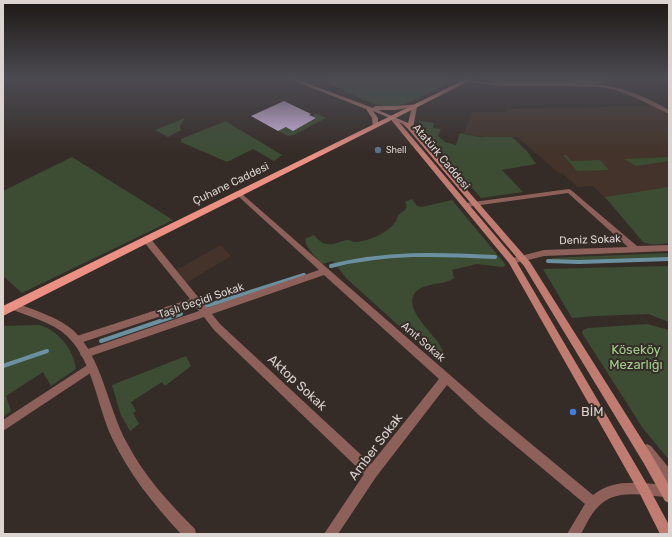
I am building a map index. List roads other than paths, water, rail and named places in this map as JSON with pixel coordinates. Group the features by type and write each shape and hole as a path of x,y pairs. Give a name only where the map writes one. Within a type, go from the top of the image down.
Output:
{"main road":[{"path":"357,104 393,118"},
{"name":"Çuhane Caddesi","path":"8,308 240,195 420,104"},
{"path":"368,108 416,106 410,128"},
{"path":"368,108 375,118 375,126"},
{"name":"Atatürk Caddesi","path":"393,118 405,123 410,128 523,258 630,430 667,494"},
{"name":"Atatürk Caddesi","path":"393,118 512,261 644,490 667,534"}],"street":[{"path":"654,104 669,112"},
{"path":"466,205 569,191 636,250"},
{"name":"Anıt Sokak","path":"240,195 485,413 593,503"},
{"name":"Aktop Sokak","path":"147,240 217,327 372,473"},
{"name":"Deniz Sokak","path":"512,261 544,253 669,248"},
{"name":"Taşlı Geçidi Sokak","path":"85,354 326,271"},
{"path":"77,340 195,301"},
{"path":"8,308 65,329 77,340 92,367 116,434 137,473 190,534"},
{"path":"3,426 92,367"},
{"name":"Amber Sokak","path":"330,534 372,473 446,378"},
{"path":"630,430 669,477"},
{"path":"573,534 593,503 602,495 611,491 630,488 667,494"}],"waterway":[{"path":"331,266 351,261 392,256 454,255 495,257"},
{"path":"548,261 579,262 669,259"},
{"path":"206,306 304,275"},
{"path":"101,341 181,314"},
{"path":"3,366 47,351"}],"place":[{"name":"Shell","path":"378,150"},
{"name":"BİM","path":"573,412"}],"park label":[{"name":"Köseköy Mezarlığı","path":"636,358"}]}
